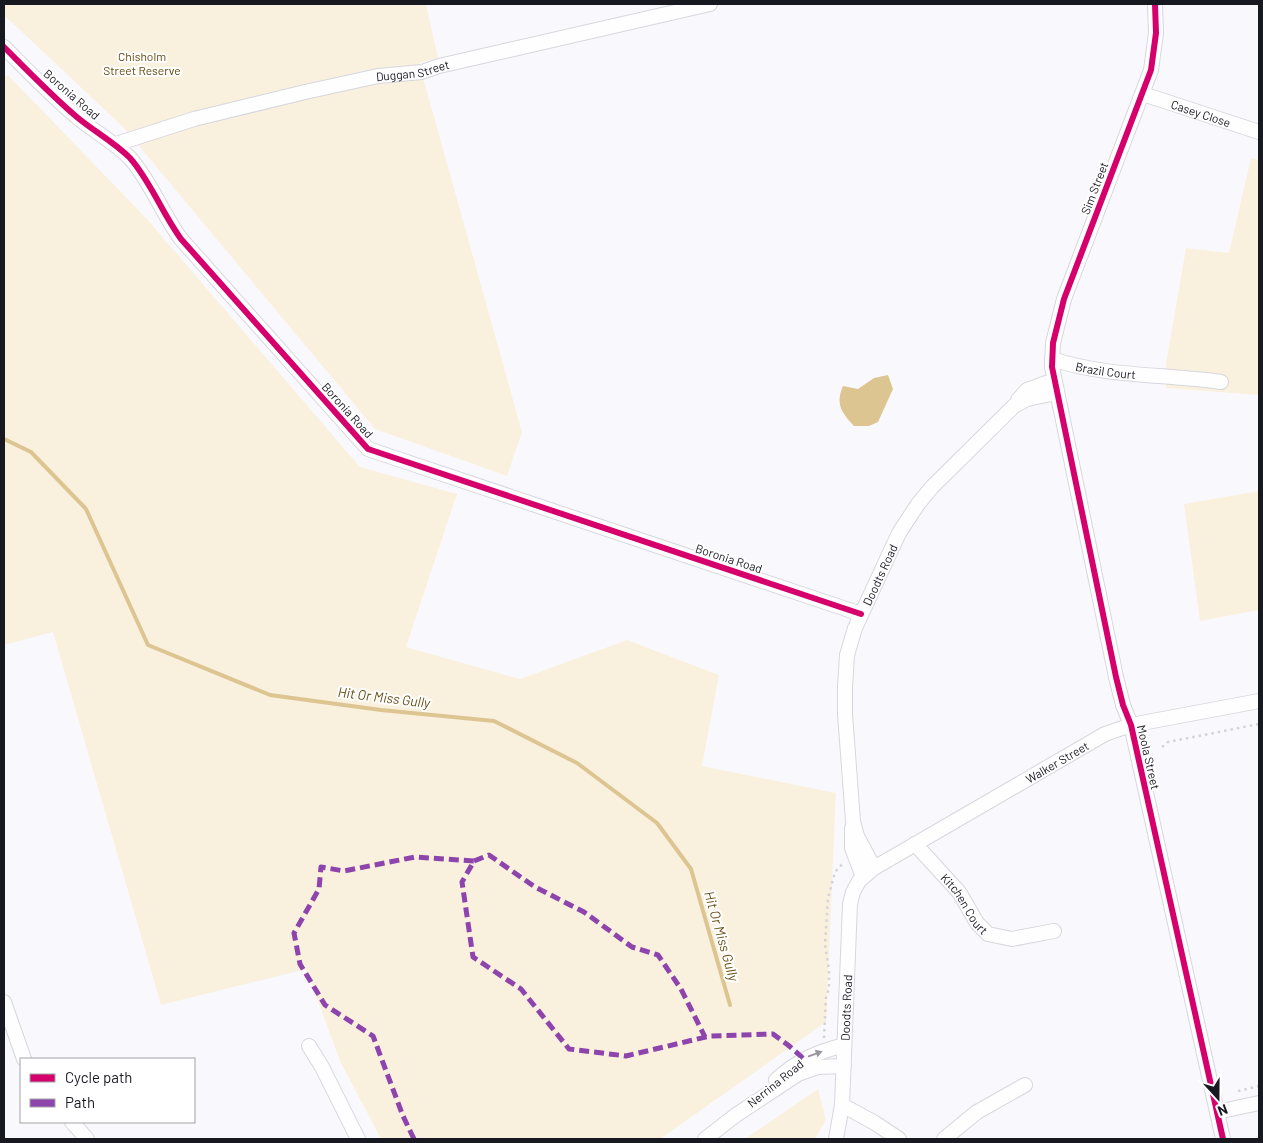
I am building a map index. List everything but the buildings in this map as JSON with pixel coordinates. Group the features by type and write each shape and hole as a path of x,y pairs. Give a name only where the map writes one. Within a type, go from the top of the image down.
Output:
{"street":[{"name":"Duggan Street","path":"116,144 194,119 305,92 378,76 422,72 439,66 710,4"},
{"name":"Sim Street","path":"1055,387 1052,359 1054,335 1064,299 1151,70 1155,49 1155,4"},
{"name":"Boronia Road","path":"4,47 73,113 116,144 141,172 181,238 368,449 861,614"},
{"name":"Casey Close","path":"1143,94 1259,132"},
{"name":"Brazil Court","path":"1052,359 1082,367 1161,377 1189,377 1221,382"},
{"name":"Doodts Road","path":"868,872 856,833 853,812 845,714 845,680 849,643 899,533 918,504 1027,390 1055,387"},
{"name":"Moola Street","path":"1055,387 1116,677 1123,705 1131,725 1223,1139"},
{"name":"Walker Street","path":"868,872 1105,734 1131,725 1259,701"},
{"name":"Doodts Road","path":"853,812 851,840 854,853 868,872"},
{"name":"Kitchen Court","path":"915,844 960,892 977,923 988,934 1012,939 1054,931"},
{"name":"Doodts Road","path":"836,1139 842,1105 850,904 853,892 868,872"},
{"path":"4,1002 24,1058"},
{"path":"309,1046 322,1067 358,1139"},
{"name":"Nerrina Road","path":"736,1115 791,1066 806,1057 844,1046"},
{"name":"Nerrina Road","path":"705,1139 784,1082 803,1072 818,1067 844,1066"},
{"path":"944,1139 977,1112 1025,1085"},
{"path":"1217,1112 1259,1102"},
{"path":"842,1105 875,1122 898,1139"},
{"path":"73,1123 87,1139"}],"path":[{"path":"1162,747 1168,742 1259,724"},
{"path":"824,1051 826,998 829,988 829,970 825,944 828,898 835,872 854,853"},
{"path":"1238,1091 1259,1086"}],"green space":[{"name":"Chisholm Street Reserve","path":"4,4 426,4 438,58 419,63 522,432 507,476 375,429 124,128 4,15"},
{"path":"8,75 147,219 360,467 457,494 406,647 520,679 627,640 719,675 702,766 836,793 826,1022 660,1139 381,1139 340,1061 306,969 161,1005 53,632 4,645 4,78"},
{"path":"1251,158 1259,160 1259,395 1166,388 1166,364 1186,248 1229,253"},
{"path":"1259,491 1259,610 1200,621 1184,504"},
{"path":"818,1089 826,1120 815,1139 745,1139"}],"shaded area":[{"path":"888,375 893,389 878,422 869,426 854,426 841,408 840,398 843,386 858,389 874,378"}],"waterway":[{"name":"Hit Or Miss Gully","path":"4,439 31,452 86,509 148,645 270,695 381,710 494,721 577,763 657,823 691,869 730,1005"}],"marked path":[{"path":"474,861 489,855 535,887 584,912 632,947 658,955 681,989 705,1037"},
{"path":"414,1139 403,1116 373,1036 325,1005 300,964 294,933 319,889 321,867 344,871 415,857 474,861 462,882 473,957 521,989 569,1049 626,1056 710,1036 773,1034 804,1059"}],"cycle path":[{"path":"1155,4 1156,33 1151,70 1064,299 1053,343 1052,367 1116,677 1123,705 1131,725 1223,1139"},
{"path":"4,47 68,110 130,158 144,177 181,239 368,449 861,614"}]}
